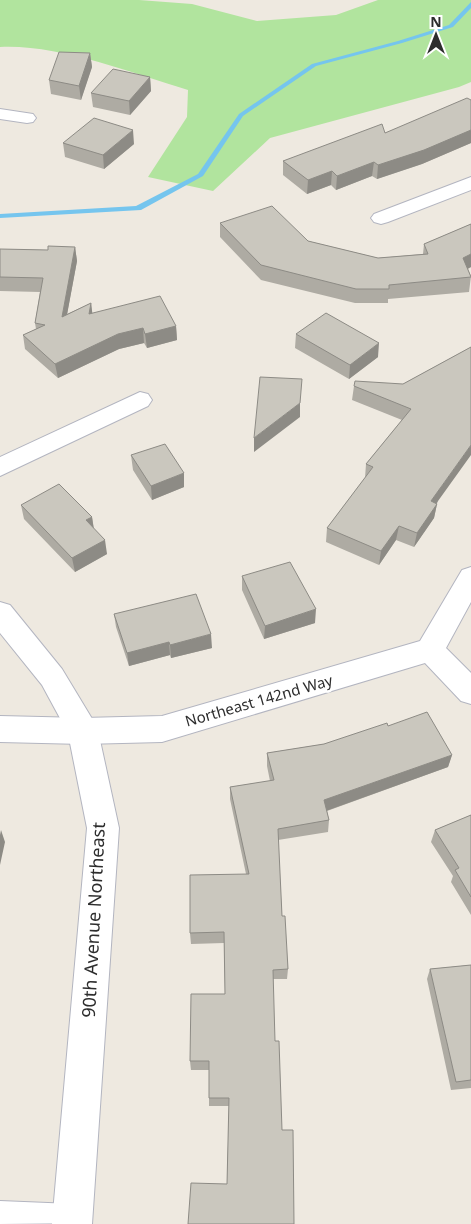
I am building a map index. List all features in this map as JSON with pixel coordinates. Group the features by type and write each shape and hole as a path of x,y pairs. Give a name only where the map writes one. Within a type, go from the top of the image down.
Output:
{"street":[{"path":"0,114 27,118"},
{"path":"381,218 471,183"},
{"path":"0,467 140,400"},
{"path":"471,577 430,650 471,692"},
{"name":"90th Avenue Northeast","path":"0,614 52,677 83,731 103,828 72,1223"},
{"name":"Northeast 142nd Way","path":"0,729 83,731 162,729 430,650"},
{"path":"0,1220 72,1223"}],"green space":[{"path":"0,0 139,0 192,4 257,21 336,15 378,0 471,0 471,82 459,87 270,138 213,191 148,177 187,117 188,90 70,55 22,47 0,47"}],"building":[{"path":"59,52 90,53 79,86 49,80"},
{"path":"113,69 150,77 129,101 91,93"},
{"path":"467,98 471,100 471,130 424,150 378,165 374,162 337,176 332,171 308,180 283,161 382,124 385,133"},
{"path":"94,118 133,130 103,155 63,143"},
{"path":"272,206 308,241 378,258 428,254 424,244 471,224 471,254 463,258 471,277 389,285 389,289 356,289 261,265 220,223"},
{"path":"48,246 75,247 62,317 91,303 89,314 160,296 176,326 145,334 143,328 118,334 55,364 23,335 45,325 35,323 43,278 0,277 0,249 48,250"},
{"path":"326,313 379,343 350,365 296,334"},
{"path":"471,347 471,445 431,501 437,504 417,533 399,526 381,551 327,528 373,467 366,464 411,409 354,386 355,381 403,384"},
{"path":"260,377 302,379 300,403 254,438"},
{"path":"165,444 184,473 151,486 131,455"},
{"path":"59,484 92,517 86,520 105,540 72,558 21,505"},
{"path":"290,562 316,609 265,626 242,576"},
{"path":"196,594 211,634 170,645 169,642 127,653 114,614"},
{"path":"427,712 452,755 324,800 329,820 278,829 282,916 285,916 288,969 273,970 275,1041 279,1041 282,1130 293,1130 294,1224 188,1224 191,1183 227,1184 229,1098 209,1098 209,1061 190,1061 191,994 225,994 224,932 190,933 190,875 249,874 230,787 274,780 267,753 324,744 387,723 388,726"},
{"path":"471,815 471,897 455,870 459,868 435,830"},
{"path":"471,965 471,1080 456,1082 430,969"}],"waterway":[{"path":"0,216 138,208 201,175 241,115 314,65 451,26 471,4"}]}
